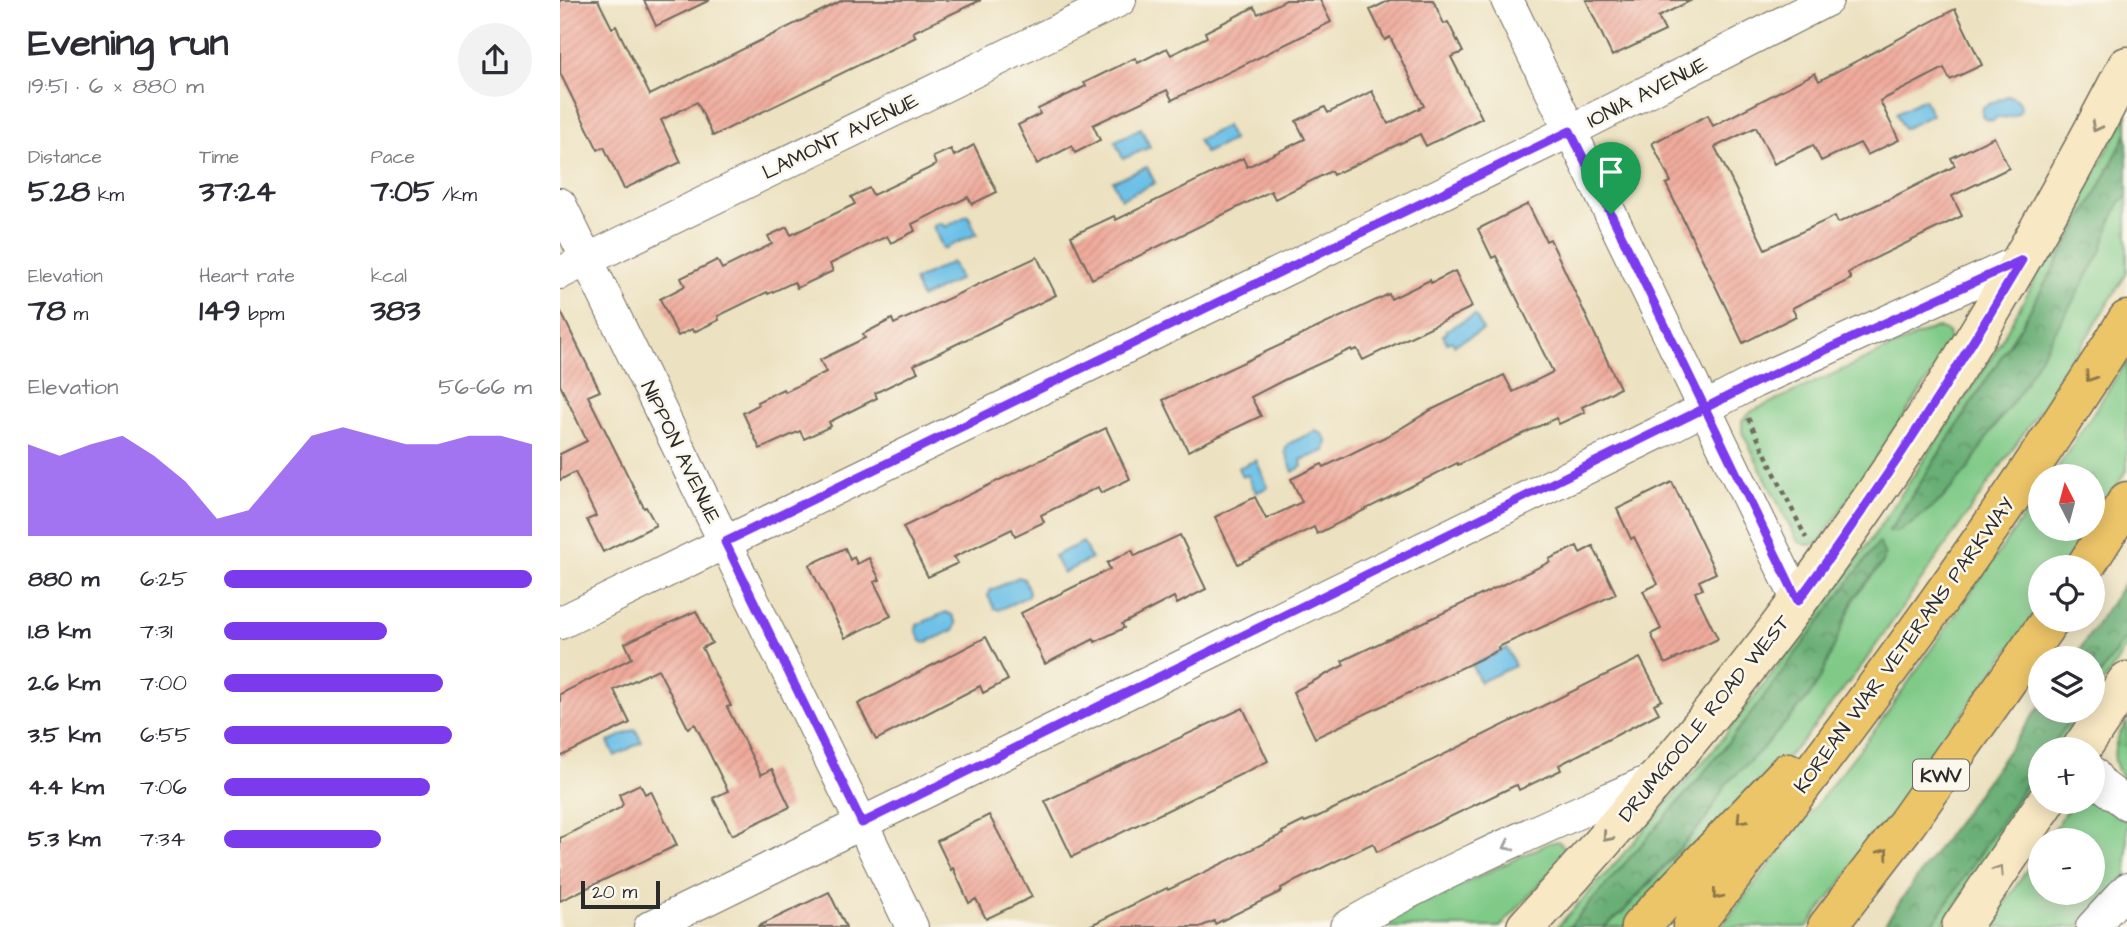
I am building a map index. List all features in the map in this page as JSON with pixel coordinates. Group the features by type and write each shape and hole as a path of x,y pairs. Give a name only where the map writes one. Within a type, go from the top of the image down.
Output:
{"highway":[{"name":"KOREAN WAR VETERANS PARKWAY","path":"1692,927 1893,666 2006,505 2127,320"},
{"path":"2093,555 2127,501"},
{"name":"KWV","path":"1836,918 1907,823 2042,632"},
{"path":"1640,927 1751,809 1893,666"}],"main road":[{"name":"DRUMGOOLE ROAD WEST","path":"1525,927 1659,777 1728,693 1854,525 1911,440 2022,260 2127,66"},
{"path":"2089,737 2127,681"},
{"path":"1961,927 2038,814"}],"street":[{"name":"LAMONT AVENUE","path":"573,266 1121,0"},
{"path":"1507,0 1798,601"},
{"name":"IONIA AVENUE","path":"560,623 1570,131 1827,0"},
{"name":"NIPPON AVENUE","path":"560,204 573,266 725,542 912,927"},
{"path":"650,927 1754,383 2022,260"},
{"path":"1346,927 1380,907 1549,826 1659,777"},
{"path":"2105,787 2127,804"},
{"path":"2092,927 2127,890"}],"path":[{"path":"1748,418 1806,536 1807,546"}],"green space":[{"path":"2127,115 2127,133 2097,192 2021,326 1889,531 1897,532 1911,524 1942,499 2018,395 2101,252 2110,223 2120,202 2127,196 2127,273 2055,388 1863,664 1806,737 1630,927 1604,927 1623,912 1653,880 1706,819 1726,784 1808,698 1829,659 1855,597 1883,562 1879,543 1698,780 1569,927 1557,927 1715,748 1848,574 1991,359"},
{"path":"2127,133 2127,196 2120,202 2110,223 2101,252 2018,395 1992,429 1969,468 1942,499 1911,524 1897,532 1889,532 2021,326 2097,192"},
{"path":"1934,328 1948,332 1950,342 1946,353 1820,541 1811,545 1800,542 1742,432 1742,421 1752,411"},
{"path":"2127,361 2127,469 2105,504 2105,464 2060,464"},
{"path":"2028,510 2028,541 2081,541 2073,555 2028,555 2028,623 1867,849 1807,927 1721,927 1880,723"},
{"path":"1879,542 1885,555 1883,562 1855,597 1820,679 1808,698 1726,784 1706,819 1623,912 1604,927 1569,927 1698,780"},
{"path":"2127,579 2127,635 2105,667 2105,646 2082,646 2091,632 2105,632 2105,612"},
{"path":"2127,635 2127,646 2105,680 2105,667"},
{"path":"2127,722 2127,786 2117,769 2114,754 2117,739"},
{"path":"2028,723 2068,723 2058,737 2028,737 2028,781 1931,927 1882,927"},
{"path":"2068,723 2077,723 2068,737 2058,737"},
{"path":"2028,781 2028,797 1941,927 1931,927"},
{"path":"2105,806 2127,821 2127,876 2105,899 2105,828 2055,828 2065,814 2105,814"},
{"path":"1558,841 1566,849 1564,858 1500,927 1379,927 1390,919"},
{"path":"2028,868 2028,905 2099,905 2078,927 1989,927"}],"water":[{"path":"2007,96 2014,98 2021,105 2019,113 1997,117 1993,121 1985,119 1982,115 1983,107"},
{"path":"1924,99 1932,115 1904,129 1896,113"},
{"path":"1226,126 1233,140 1205,153 1198,140"},
{"path":"1141,128 1150,147 1123,159 1115,141"},
{"path":"1147,167 1155,183 1121,199 1113,181"},
{"path":"968,215 977,234 943,249 933,226 941,223 945,227"},
{"path":"952,262 960,279 921,298 914,281"},
{"path":"1475,315 1483,330 1454,345 1452,341 1447,343 1443,335 1447,333 1446,330"},
{"path":"1315,431 1323,434 1327,441 1325,451 1301,460 1302,466 1293,472 1285,451 1288,444"},
{"path":"1256,460 1268,487 1256,493 1248,475 1242,477 1238,468"},
{"path":"1083,542 1091,559 1063,573 1054,556"},
{"path":"1018,577 1024,579 1029,591 1028,596 999,610 994,608 988,596 990,591"},
{"path":"946,612 952,615 956,623 954,630 925,643 921,641 916,630 917,625"},
{"path":"1507,648 1515,666 1480,682 1472,665"},
{"path":"635,729 642,742 615,756 608,742"}],"building":[{"path":"560,0 598,0 612,28 616,26 650,95 843,0 981,0 913,32 916,37 713,136 697,102 661,120 681,162 624,189 604,147 598,150 560,73"},
{"path":"644,0 710,0 656,26"},
{"path":"1286,0 1320,0 1331,22 1172,100 1167,90 1093,125 1100,140 1075,153 1072,146 1037,164 1018,125 1040,114 1038,109 1135,58 1138,63 1167,48 1171,55 1207,37 1205,32 1254,7 1258,14"},
{"path":"1390,0 1433,0 1444,24 1448,22 1463,52 1451,57 1482,118 1426,146 1420,134 1333,175 1331,171 1275,199 1271,191 1092,279 1071,236 1114,216 1116,220 1243,158 1247,167 1305,139 1296,121 1325,107 1328,113 1372,91 1388,124 1424,106 1390,37 1385,40 1370,10"},
{"path":"1586,0 1692,0 1658,17 1665,31 1612,56"},
{"path":"1955,9 1982,65 1950,80 1944,68 1880,101 1899,140 1867,155 1860,143 1821,161 1813,145 1774,164 1756,127 1715,147 1765,249 1835,216 1838,223 1887,200 1955,166 1951,158 1994,137 2009,168 1952,196 1962,216 1859,266 1848,273 1851,279 1792,308 1796,316 1743,343 1666,184 1671,182 1652,143 1708,115 1713,126 1815,73 1819,81"},
{"path":"974,145 997,192 972,204 968,197 912,224 915,231 891,243 887,236 830,264 833,271 797,288 794,282 768,294 767,292 718,316 719,320 678,336 660,299 685,286 681,278 717,260 722,269 772,244 768,236 787,227 791,235 855,204 851,197 869,188 873,195 936,165 933,157 951,149 954,156"},
{"path":"1528,204 1546,241 1550,239 1620,388 1582,407 1585,412 1559,424 1556,418 1458,465 1457,463 1317,534 1314,527 1238,564 1215,517 1255,497 1266,519 1302,502 1291,479 1322,464 1324,467 1504,375 1513,392 1553,372 1496,256 1492,258 1478,229"},
{"path":"1037,257 1056,295 914,365 918,372 875,393 877,398 829,422 831,426 804,439 800,431 760,449 743,413 758,405 757,402 826,372 820,360 865,338 863,334 892,319 894,324"},
{"path":"1455,271 1472,307 1363,360 1357,349 1351,349 1284,380 1251,397 1261,416 1188,451 1163,400 1389,294 1391,299"},
{"path":"560,310 600,391 588,396 644,508 646,507 656,525 603,552 587,520 596,516 575,472 560,480 560,454 587,441 560,385"},
{"path":"1106,428 1130,479 1101,493 1098,487 1041,515 1044,522 1015,536 1012,529 954,557 958,563 928,577 903,527"},
{"path":"1672,482 1716,573 1699,581 1703,589 1695,592 1718,639 1665,664 1651,634 1661,629 1643,591 1658,584 1634,537 1631,539 1617,509"},
{"path":"1180,535 1206,589 1177,604 1174,597 1122,624 1124,628 1095,642 1094,639 1045,664 1021,613 1110,569 1107,563 1132,550 1135,556"},
{"path":"1577,546 1580,553 1593,546 1616,594 1498,647 1499,650 1315,738 1293,692 1344,665 1342,661 1550,562 1549,559"},
{"path":"845,548 850,560 854,557 857,564 869,558 880,580 874,582 891,616 845,638 809,565"},
{"path":"696,611 712,643 702,648 731,706 727,707 761,775 772,769 790,807 732,835 713,798 728,791 695,724 688,728 658,669 614,690 630,723 560,757 560,694 632,658 625,643"},
{"path":"986,637 1008,680 983,693 980,686 876,740 858,704"},
{"path":"1640,658 1662,700 1654,704 1659,713 1559,765 1561,770 1519,790 1517,785 1514,786 1377,852 1373,843 1215,924 1214,921 1200,927 1087,927 1167,888 1168,890"},
{"path":"1243,708 1268,761 1072,857 1045,801"},
{"path":"640,784 645,794 651,791 677,845 560,901 560,838 620,808 623,804 619,794"},
{"path":"989,815 1032,897 986,919 976,899 969,903 937,841"},
{"path":"829,892 846,927 757,927"}],"route":[{"path":"1611,214 1570,131 725,542 862,823 1705,408 1798,601 1854,525 1911,440 2022,260 1705,408 1611,214"}]}
